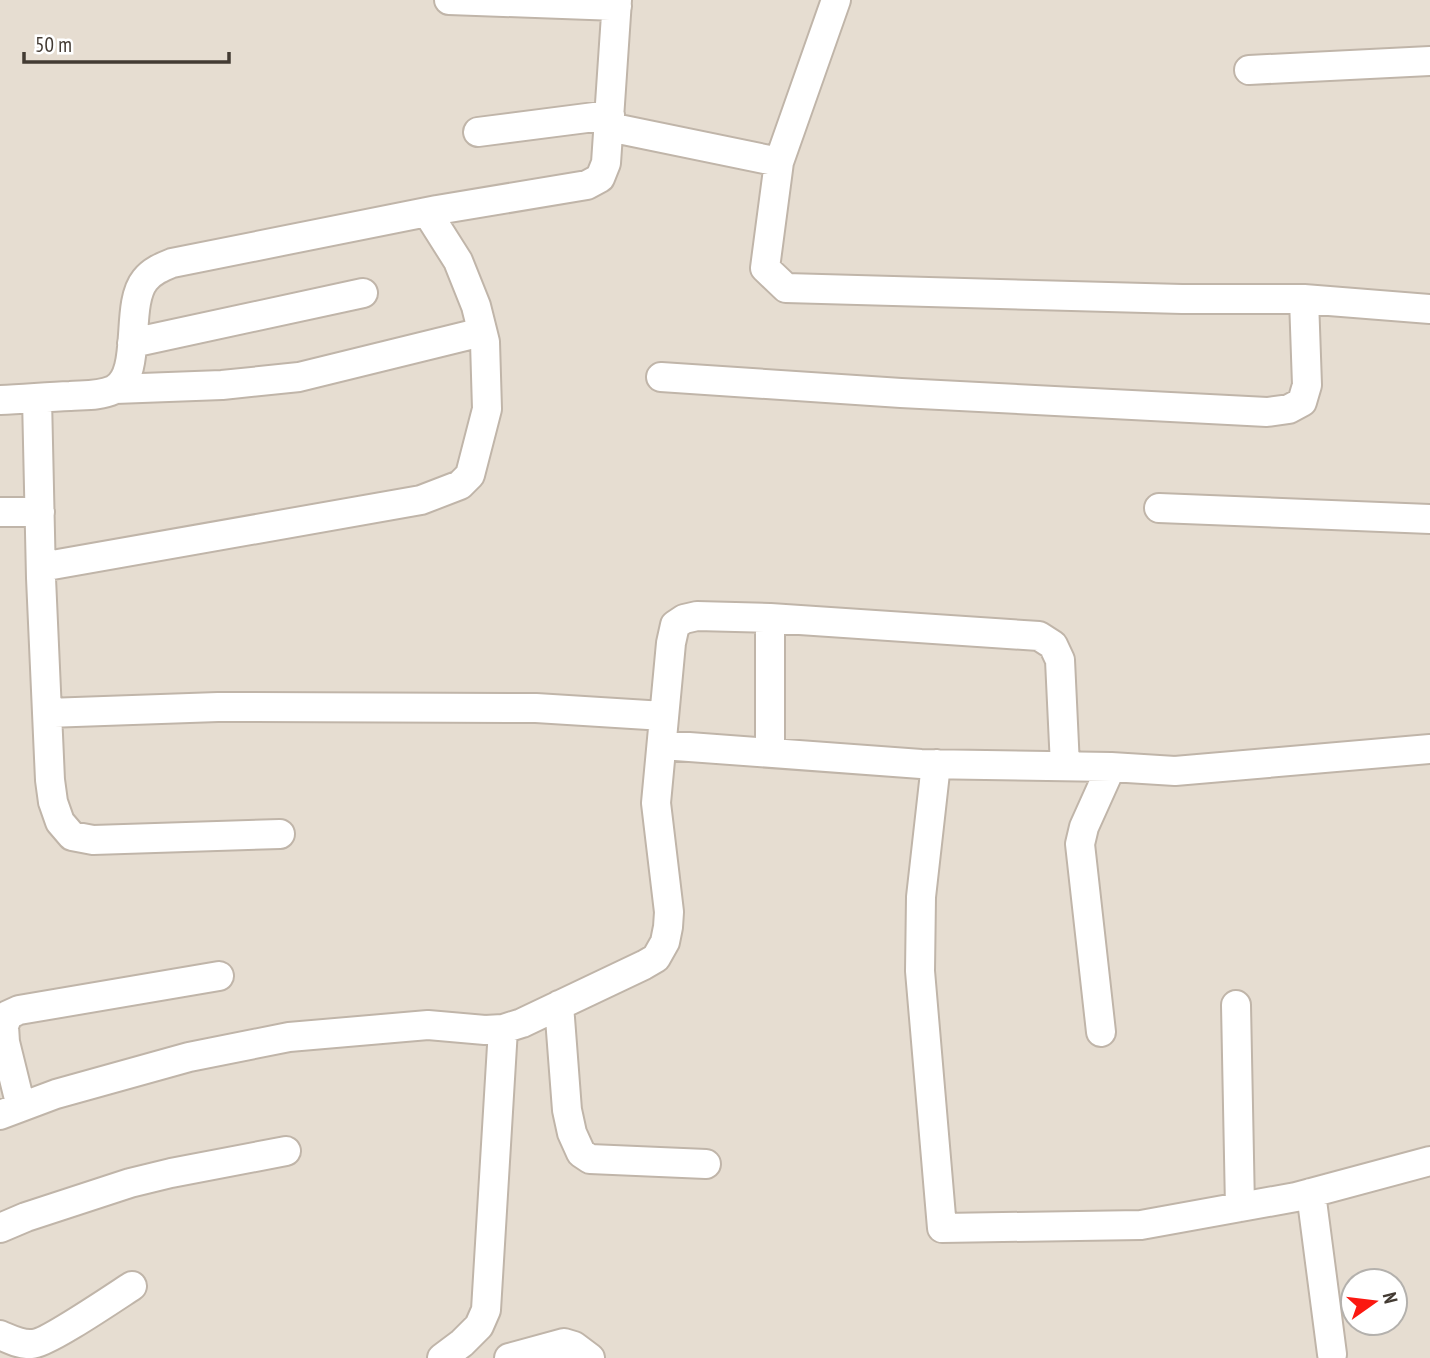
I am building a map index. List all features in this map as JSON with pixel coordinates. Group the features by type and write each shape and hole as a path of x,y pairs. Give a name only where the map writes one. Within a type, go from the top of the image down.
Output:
{"street":[{"path":"116,389 127,376 137,295 145,279 157,269 172,263 440,210 587,185 600,178 606,163 617,3 449,0"},
{"path":"836,0 779,162 765,268 786,288 1182,299 1304,299 1430,309"},
{"path":"1249,70 1430,61"},
{"path":"478,132 609,121 779,162"},
{"path":"41,567 421,500 460,485 470,475 487,409 485,342 476,306 440,210"},
{"path":"132,343 363,293"},
{"path":"661,377 901,393 1267,412 1289,409 1302,402 1305,394 1304,299"},
{"path":"0,400 299,377 482,332"},
{"path":"37,398 50,780 53,802 60,822 72,836 93,840 280,834"},
{"path":"1159,508 1430,519"},
{"path":"0,512 40,512"},
{"path":"219,976 19,1010 8,1015 4,1026 10,1111 56,1094 190,1057 289,1037 428,1025 503,1029 522,1023 656,958 665,942 669,912 656,803 671,643 675,625 684,618 770,618 1039,636 1053,645 1060,660 1065,766"},
{"path":"770,618 770,752"},
{"path":"47,713 232,707 536,708 664,716"},
{"path":"662,745 936,764 1162,770 1430,749"},
{"path":"936,764 921,897 920,971 942,1228 1141,1225 1311,1193 1430,1161"},
{"path":"1101,1032 1080,845 1084,827 1111,767"},
{"path":"559,1005 567,1110 572,1133 581,1153 590,1159 706,1164"},
{"path":"1236,1005 1241,1207"},
{"path":"442,1358 479,1326 486,1310 503,1029"},
{"path":"0,1228 130,1183 286,1151"},
{"path":"1311,1193 1332,1354"},
{"path":"0,1335 20,1343 35,1345 132,1286"},
{"path":"509,1358 564,1343 575,1346 590,1358"}],"shaded area":[{"path":"0,0 1430,0 1430,1358 0,1358"}]}
